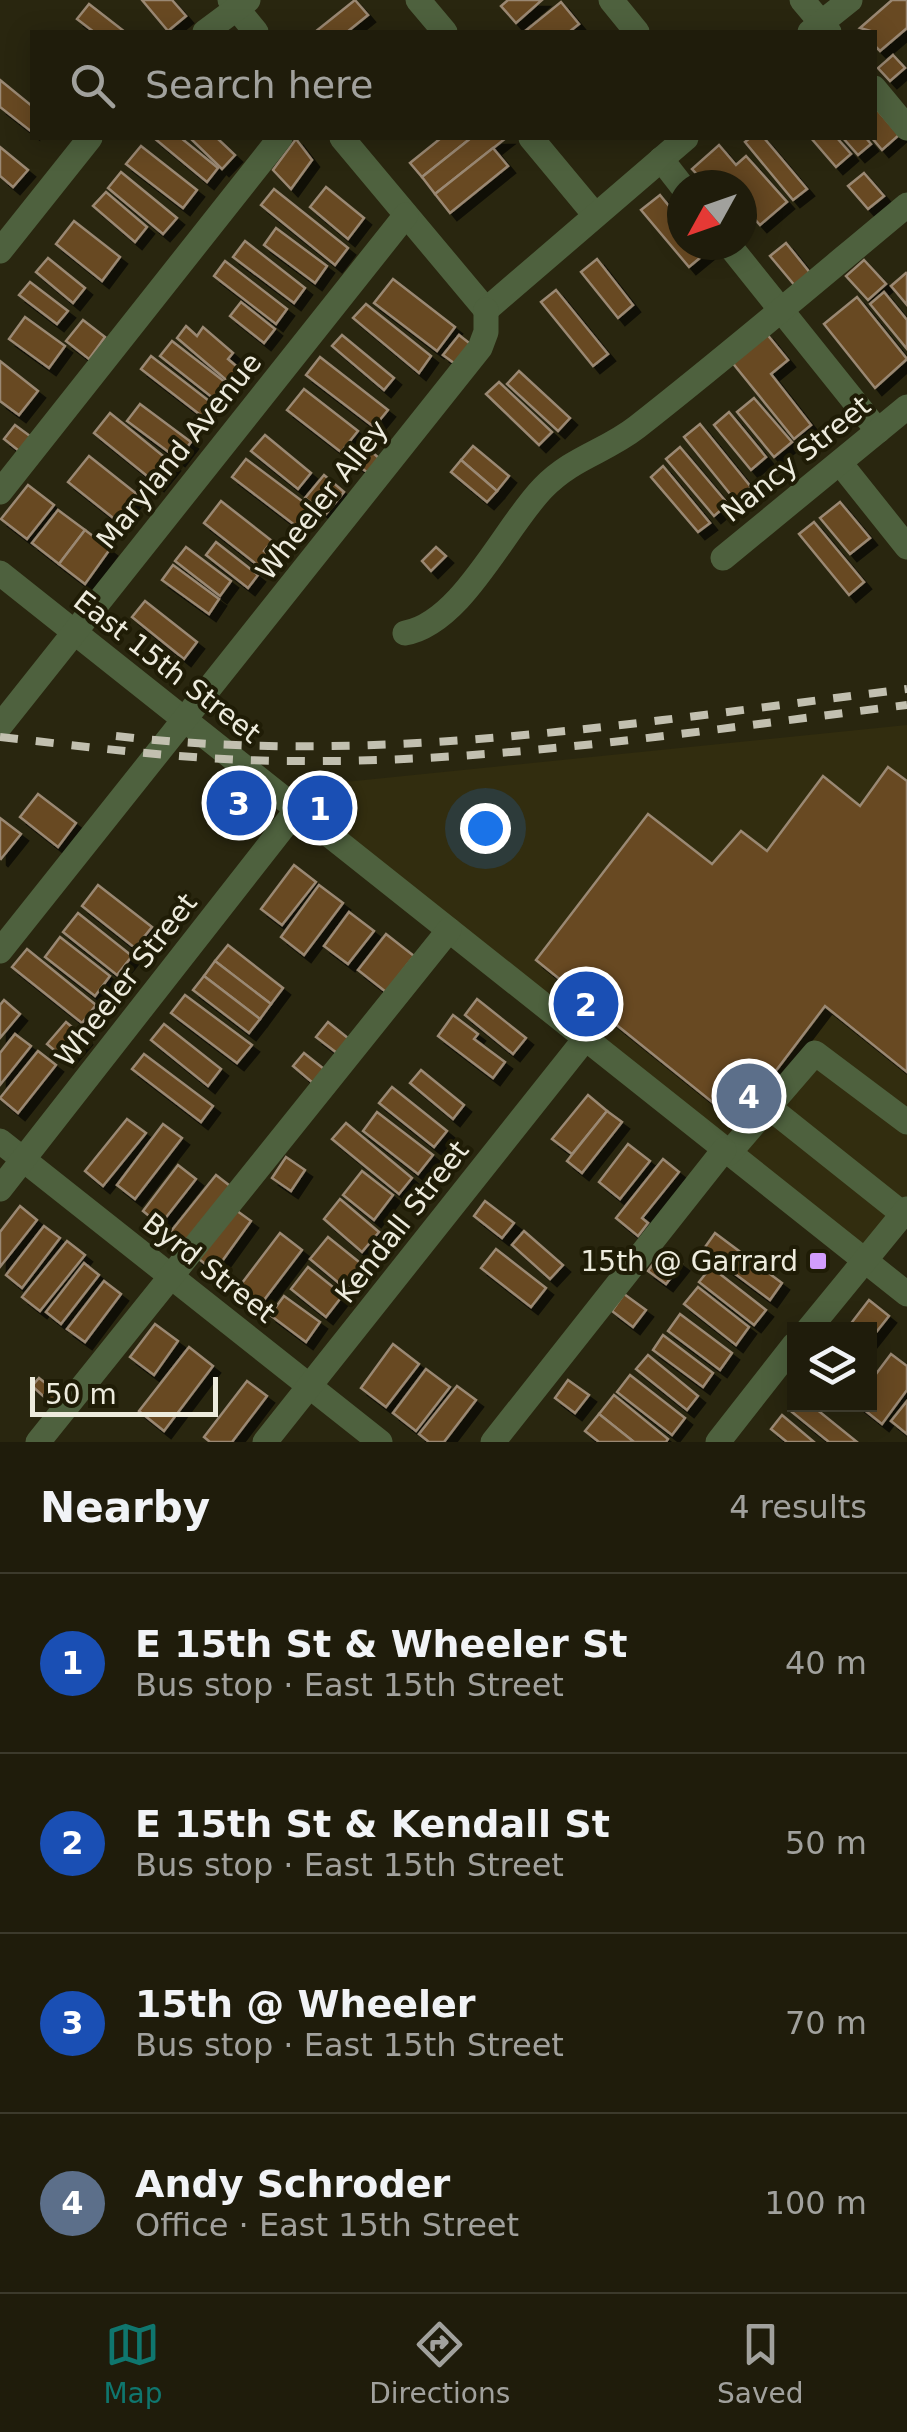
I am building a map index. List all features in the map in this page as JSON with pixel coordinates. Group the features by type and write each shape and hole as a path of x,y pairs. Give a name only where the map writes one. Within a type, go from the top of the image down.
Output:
{"street":[{"path":"418,0 443,30"},
{"path":"611,0 636,30"},
{"path":"802,0 820,29 850,0"},
{"path":"207,30 238,3 255,30"},
{"path":"877,92 907,128"},
{"path":"0,252 88,140"},
{"path":"0,492 278,140"},
{"path":"344,140 486,310 684,140"},
{"path":"533,140 595,216"},
{"path":"661,159 670,170"},
{"path":"405,633 420,631 448,610 540,490 568,463 633,430 907,205"},
{"name":"Maryland Avenue","path":"0,726 406,216"},
{"path":"742,260 878,431"},
{"name":"Wheeler Alley","path":"0,950 480,348 486,332 486,310"},
{"name":"Nancy Street","path":"723,558 907,408"},
{"path":"840,463 907,548"},
{"name":"East 15th Street","path":"0,573 907,1294"},
{"name":"Wheeler Street","path":"0,1189 299,807"},
{"path":"38,1442 449,930"},
{"name":"Kendall Street","path":"265,1442 585,1039"},
{"path":"493,1442 727,1152 770,1108 810,1056 819,1053 907,1122"},
{"path":"770,1108 905,1211 815,1322"},
{"name":"Byrd Street","path":"0,1141 380,1442"},
{"path":"718,1442 787,1355"}],"shaded area":[{"path":"907,725 907,1211 865,1262 276,789"}],"building":[{"path":"142,0 172,0 186,16 167,30"},
{"path":"355,0 368,15 349,30 318,30"},
{"path":"508,0 542,0 516,23 501,6"},
{"path":"892,0 907,0 907,28 880,51 877,30 860,28"},
{"path":"561,2 579,24 572,30 526,30"},
{"path":"89,4 122,30 91,30 77,19"},
{"path":"893,55 905,68 890,81 878,68"},
{"path":"0,80 30,104 30,130 0,107"},
{"path":"877,109 899,135 882,150 874,140 877,140"},
{"path":"156,140 183,140 218,168 207,182"},
{"path":"192,140 219,140 235,155 222,169"},
{"path":"295,140 312,160 291,189 273,170"},
{"path":"439,140 468,140 422,177 410,163"},
{"path":"468,140 503,140 435,194 422,177"},
{"path":"766,140 807,189 793,200 745,142"},
{"path":"813,140 839,140 851,154 836,167"},
{"path":"845,140 868,140 871,144 858,155"},
{"path":"719,145 736,165 746,156 787,202 760,225 757,170 692,169"},
{"path":"141,146 197,190 183,208 126,164"},
{"path":"0,147 28,170 13,187 0,176"},
{"path":"493,148 508,166 450,213 435,194"},
{"path":"121,172 177,218 163,234 108,188"},
{"path":"864,173 884,196 868,209 848,186"},
{"path":"326,187 364,218 348,239 310,207"},
{"path":"274,189 348,248 335,265 261,205"},
{"path":"106,192 147,227 135,242 93,206"},
{"path":"660,195 667,204 667,241 641,210"},
{"path":"74,221 120,257 102,281 56,244"},
{"path":"276,228 327,266 315,283 264,245"},
{"path":"245,241 305,288 294,303 233,257"},
{"path":"786,243 811,274 796,287 770,256"},
{"path":"48,258 85,288 73,303 36,272"},
{"path":"597,259 633,305 618,318 581,272"},
{"path":"864,260 886,284 868,300 846,276"},
{"path":"225,261 287,309 276,324 214,276"},
{"path":"907,274 907,305 891,286"},
{"path":"393,279 455,327 437,351 374,303"},
{"path":"30,282 68,311 57,324 19,295"},
{"path":"556,290 608,354 593,366 541,302"},
{"path":"884,292 907,320 907,349 870,304"},
{"path":"857,297 907,359 875,388 824,324"},
{"path":"241,302 275,329 264,343 230,316"},
{"path":"366,304 431,356 419,373 353,318"},
{"path":"25,317 65,346 49,368 9,339"},
{"path":"83,320 105,337 89,359 66,341"},
{"path":"186,326 197,336 203,327 233,353 228,359 242,371 231,384 177,338"},
{"path":"766,333 788,360 771,374 811,425 794,439 731,361"},
{"path":"342,335 394,378 384,390 332,346"},
{"path":"459,335 473,346 458,366 443,355"},
{"path":"172,341 230,386 218,402 160,356"},
{"path":"151,356 213,404 203,417 141,369"},
{"path":"320,357 388,410 374,427 306,375"},
{"path":"0,361 38,391 19,415 0,401"},
{"path":"519,371 570,418 558,431 507,384"},
{"path":"499,382 552,432 539,445 486,394"},
{"path":"304,389 358,431 341,452 287,410"},
{"path":"754,398 792,442 774,457 737,412"},
{"path":"140,404 191,442 178,459 127,421"},
{"path":"729,412 766,457 751,470 714,425"},
{"path":"110,413 173,464 157,484 94,433"},
{"path":"700,424 751,487 735,500 684,437"},
{"path":"15,425 34,439 23,454 4,439"},
{"path":"265,435 311,473 298,489 251,451"},
{"path":"362,444 379,458 368,473 350,459"},
{"path":"473,446 509,476 497,491 461,460"},
{"path":"680,447 728,504 714,516 666,459"},
{"path":"89,456 138,495 117,521 68,482"},
{"path":"246,459 310,507 296,526 232,477"},
{"path":"461,460 497,491 487,502 451,472"},
{"path":"663,466 710,523 698,532 651,477"},
{"path":"324,475 344,492 326,514 305,498"},
{"path":"28,485 54,505 27,539 1,519"},
{"path":"221,501 272,541 264,551 274,559 265,571 204,523"},
{"path":"840,502 870,538 850,554 820,518"},
{"path":"58,510 85,530 59,564 32,543"},
{"path":"814,522 864,582 849,595 799,534"},
{"path":"85,530 110,549 85,584 59,564"},
{"path":"216,542 258,575 248,588 206,555"},
{"path":"186,547 231,581 220,596 175,561"},
{"path":"436,547 446,556 431,571 422,561"},
{"path":"173,565 219,599 209,614 162,580"},
{"path":"145,601 197,642 184,659 132,617"},
{"path":"888,767 907,781 907,1072 825,1006 737,1122 536,960 648,814 712,864 741,831 767,851 823,776 860,806"},
{"path":"38,794 76,823 58,847 20,817"},
{"path":"0,818 21,834 1,859 0,858"},
{"path":"294,865 316,882 282,925 261,909"},
{"path":"98,885 152,927 135,948 82,906"},
{"path":"319,885 343,903 304,955 281,937"},
{"path":"349,912 374,931 348,964 324,946"},
{"path":"78,913 132,956 117,975 63,932"},
{"path":"386,934 414,956 386,992 358,970"},
{"path":"60,937 110,976 95,996 45,957"},
{"path":"228,945 283,988 271,1004 215,961"},
{"path":"27,949 96,1005 82,1023 12,967"},
{"path":"215,961 271,1004 260,1019 204,976"},
{"path":"204,976 260,1019 249,1033 193,990"},
{"path":"185,995 252,1045 237,1063 171,1013"},
{"path":"477,999 526,1038 513,1054 465,1015"},
{"path":"4,1000 20,1014 0,1038 0,1005"},
{"path":"453,1015 478,1034 474,1039 505,1062 493,1078 438,1036"},
{"path":"66,1022 85,1038 66,1060 47,1044"},
{"path":"328,1022 349,1039 337,1053 316,1037"},
{"path":"164,1024 221,1069 208,1086 151,1040"},
{"path":"15,1034 31,1046 0,1085 0,1053"},
{"path":"38,1051 56,1065 18,1113 0,1098"},
{"path":"304,1053 324,1069 313,1083 293,1066"},
{"path":"144,1054 213,1106 201,1122 132,1069"},
{"path":"421,1070 464,1105 453,1119 410,1083"},
{"path":"392,1087 447,1131 434,1147 379,1103"},
{"path":"588,1095 607,1111 572,1154 552,1139"},
{"path":"607,1111 622,1122 582,1173 567,1161"},
{"path":"377,1112 433,1155 418,1174 363,1131"},
{"path":"127,1119 146,1133 103,1186 85,1171"},
{"path":"346,1123 412,1178 399,1194 332,1139"},
{"path":"163,1124 182,1138 135,1199 117,1185"},
{"path":"628,1144 650,1161 620,1199 599,1182"},
{"path":"286,1157 305,1170 291,1191 272,1178"},
{"path":"663,1159 679,1172 642,1218 648,1223 638,1236 616,1218"},
{"path":"178,1165 196,1179 160,1225 143,1211"},
{"path":"362,1171 393,1195 374,1220 343,1195"},
{"path":"216,1175 234,1189 186,1249 168,1235"},
{"path":"340,1199 379,1232 362,1252 324,1219"},
{"path":"485,1201 514,1223 502,1238 474,1216"},
{"path":"20,1206 37,1220 0,1267 0,1232"},
{"path":"233,1208 251,1221 215,1271 196,1257"},
{"path":"44,1226 60,1238 22,1288 6,1275"},
{"path":"524,1231 563,1265 550,1279 512,1245"},
{"path":"280,1233 302,1250 261,1304 239,1287"},
{"path":"715,1233 782,1283 770,1300 703,1250"},
{"path":"328,1237 364,1266 346,1289 310,1259"},
{"path":"67,1241 85,1255 40,1311 22,1297"},
{"path":"496,1249 546,1288 531,1307 481,1268"},
{"path":"663,1250 682,1264 666,1284 648,1271"},
{"path":"84,1263 99,1275 61,1324 46,1312"},
{"path":"308,1267 343,1295 326,1317 291,1289"},
{"path":"711,1267 766,1310 754,1325 699,1282"},
{"path":"104,1281 121,1294 85,1342 67,1329"},
{"path":"698,1287 749,1327 736,1345 684,1304"},
{"path":"624,1294 646,1310 633,1327 612,1311"},
{"path":"284,1296 320,1322 306,1342 270,1315"},
{"path":"869,1300 889,1316 877,1331 877,1322 852,1322"},
{"path":"680,1314 732,1353 720,1370 668,1331"},
{"path":"155,1324 178,1341 154,1375 130,1357"},
{"path":"663,1335 713,1373 703,1387 653,1350"},
{"path":"393,1344 419,1364 386,1407 361,1388"},
{"path":"189,1347 213,1366 164,1431 139,1411"},
{"path":"891,1354 907,1366 907,1390 882,1424 867,1412 877,1412 877,1373"},
{"path":"648,1355 698,1396 687,1410 636,1369"},
{"path":"426,1369 450,1387 416,1431 393,1413"},
{"path":"630,1375 685,1418 672,1435 617,1392"},
{"path":"39,1378 59,1394 51,1403 32,1386"},
{"path":"568,1380 589,1395 575,1413 555,1398"},
{"path":"247,1381 267,1396 232,1442 210,1442 204,1437"},
{"path":"457,1386 476,1400 444,1442 429,1442 419,1434"},
{"path":"614,1395 668,1439 666,1442 634,1442 599,1414"},
{"path":"907,1401 907,1434 891,1421"},
{"path":"792,1412 820,1412 857,1442 829,1442"},
{"path":"599,1414 634,1442 599,1442 585,1431"},
{"path":"782,1415 814,1442 787,1442 771,1429"}],"railway":[{"path":"116,736 215,744 413,743 611,726 907,689"},
{"path":"0,737 221,759 372,760 525,751 907,705"}],"place":[{"name":"15th @ Wheeler","path":"239,803"},
{"name":"E 15th St & Wheeler St","path":"320,808"},
{"name":"E 15th St & Kendall St","path":"586,1004"},
{"name":"Andy Schroder","path":"749,1096"},
{"name":"15th @ Garrard","path":"818,1261"}]}
